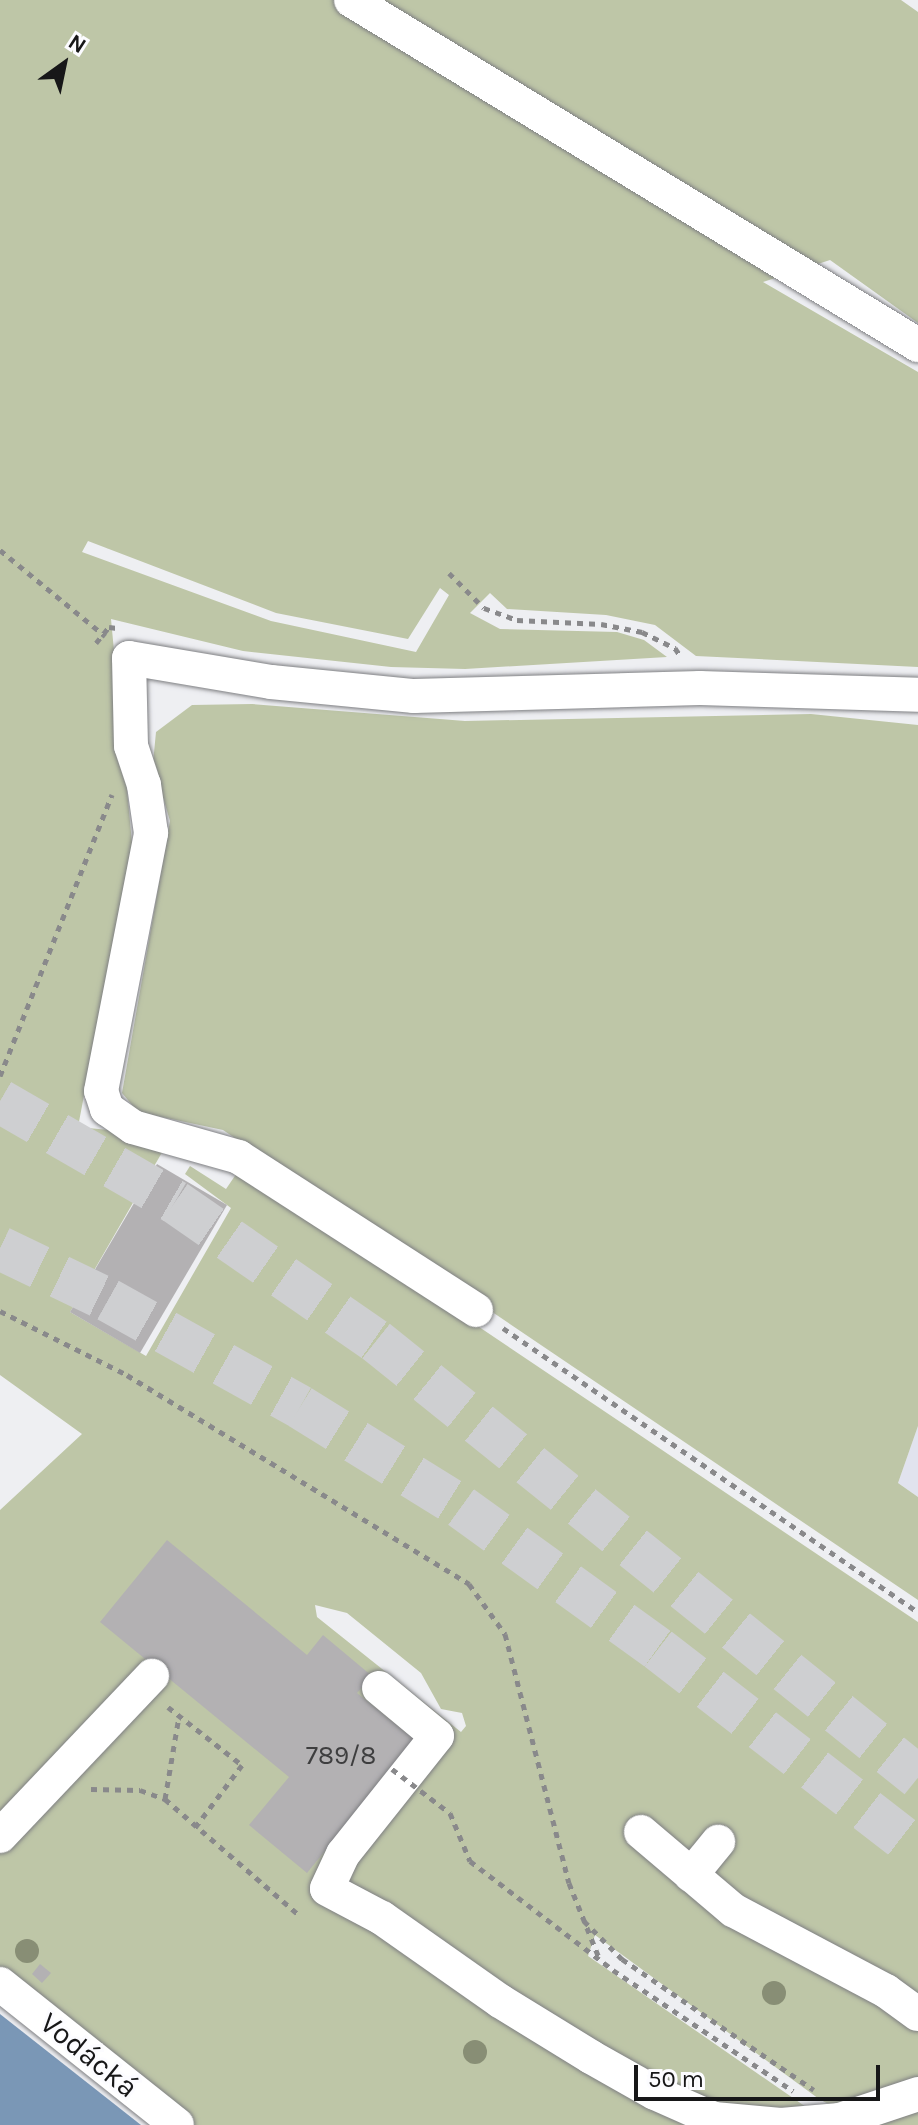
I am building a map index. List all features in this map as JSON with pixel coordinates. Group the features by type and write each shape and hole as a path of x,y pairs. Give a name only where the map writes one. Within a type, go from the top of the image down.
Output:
{"street":[{"path":"351,0 918,345"},
{"path":"476,1310 239,1157 133,1127 107,1109 101,1091 151,833 144,785 131,746 129,658 271,682 414,696 700,688 918,695"},
{"path":"0,1836 147,1682"},
{"path":"379,1688 437,1736 343,1854 327,1889 382,1918 500,2001 591,2057 714,2119 781,2125 851,2117 918,2094"},
{"path":"641,1832 733,1910 886,1991 918,2014"},
{"path":"691,1875 718,1842"},
{"name":"Vodácká","path":"0,1984 177,2125"}],"path":[{"path":"0,550 129,658"},
{"path":"449,573 484,608 517,620 601,624 653,637 675,648 700,688"},
{"path":"0,1076 131,746"},
{"path":"476,1310 918,1612"},
{"path":"0,1311 127,1375 469,1584 505,1634 580,1918 600,1960"},
{"path":"147,1682 179,1716 242,1765 194,1829"},
{"path":"165,1799 179,1716"},
{"path":"392,1769 450,1813 470,1861 600,1960 796,2093"},
{"path":"35,1799 111,1786 165,1799 194,1829 299,1915"},
{"path":"580,1918 622,1959 851,2117"}],"shaded area":[{"path":"918,1426 918,1497 898,1483"}],"green space":[{"path":"0,0 901,0 918,12 918,323 830,260 763,282 918,372 918,667 696,656 655,625 606,615 507,609 490,593 470,613 500,629 617,632 644,640 667,657 465,669 391,667 243,651 111,619 132,843 78,1127 129,1132 164,1149 70,1312 146,1356 231,1208 185,1174 190,1166 226,1189 241,1167 918,1622 918,2125 867,2125 819,2099 595,1935 588,1956 832,2125 193,2125 0,1971 0,1510 82,1434 0,1375","holes":["88,541 276,613 408,639 440,588 449,595 416,652 271,621 82,552","315,1605 347,1613 421,1673 441,1709 462,1713 466,1726 461,1732 317,1617"]},
{"path":"252,704 465,721 811,714 918,725 918,1426 898,1483 918,1497 918,1600 223,1130 138,1112 122,1093 170,821 153,763 156,732 192,705"}],"water":[{"path":"0,2014 141,2125 0,2125"}],"building":[{"path":"157,1164 227,1205 140,1353 70,1312"},
{"path":"167,1540 307,1655 323,1635 372,1676 357,1693 415,1740 307,1873 249,1825 289,1777 100,1622"},
{"path":"40,1964 51,1973 42,1983 32,1974"}],"tunnel":[{"path":"0,1101 175,1202 376,1341 918,1777"},
{"path":"0,1248 108,1300 300,1407 461,1507 658,1649 918,1850"}]}
